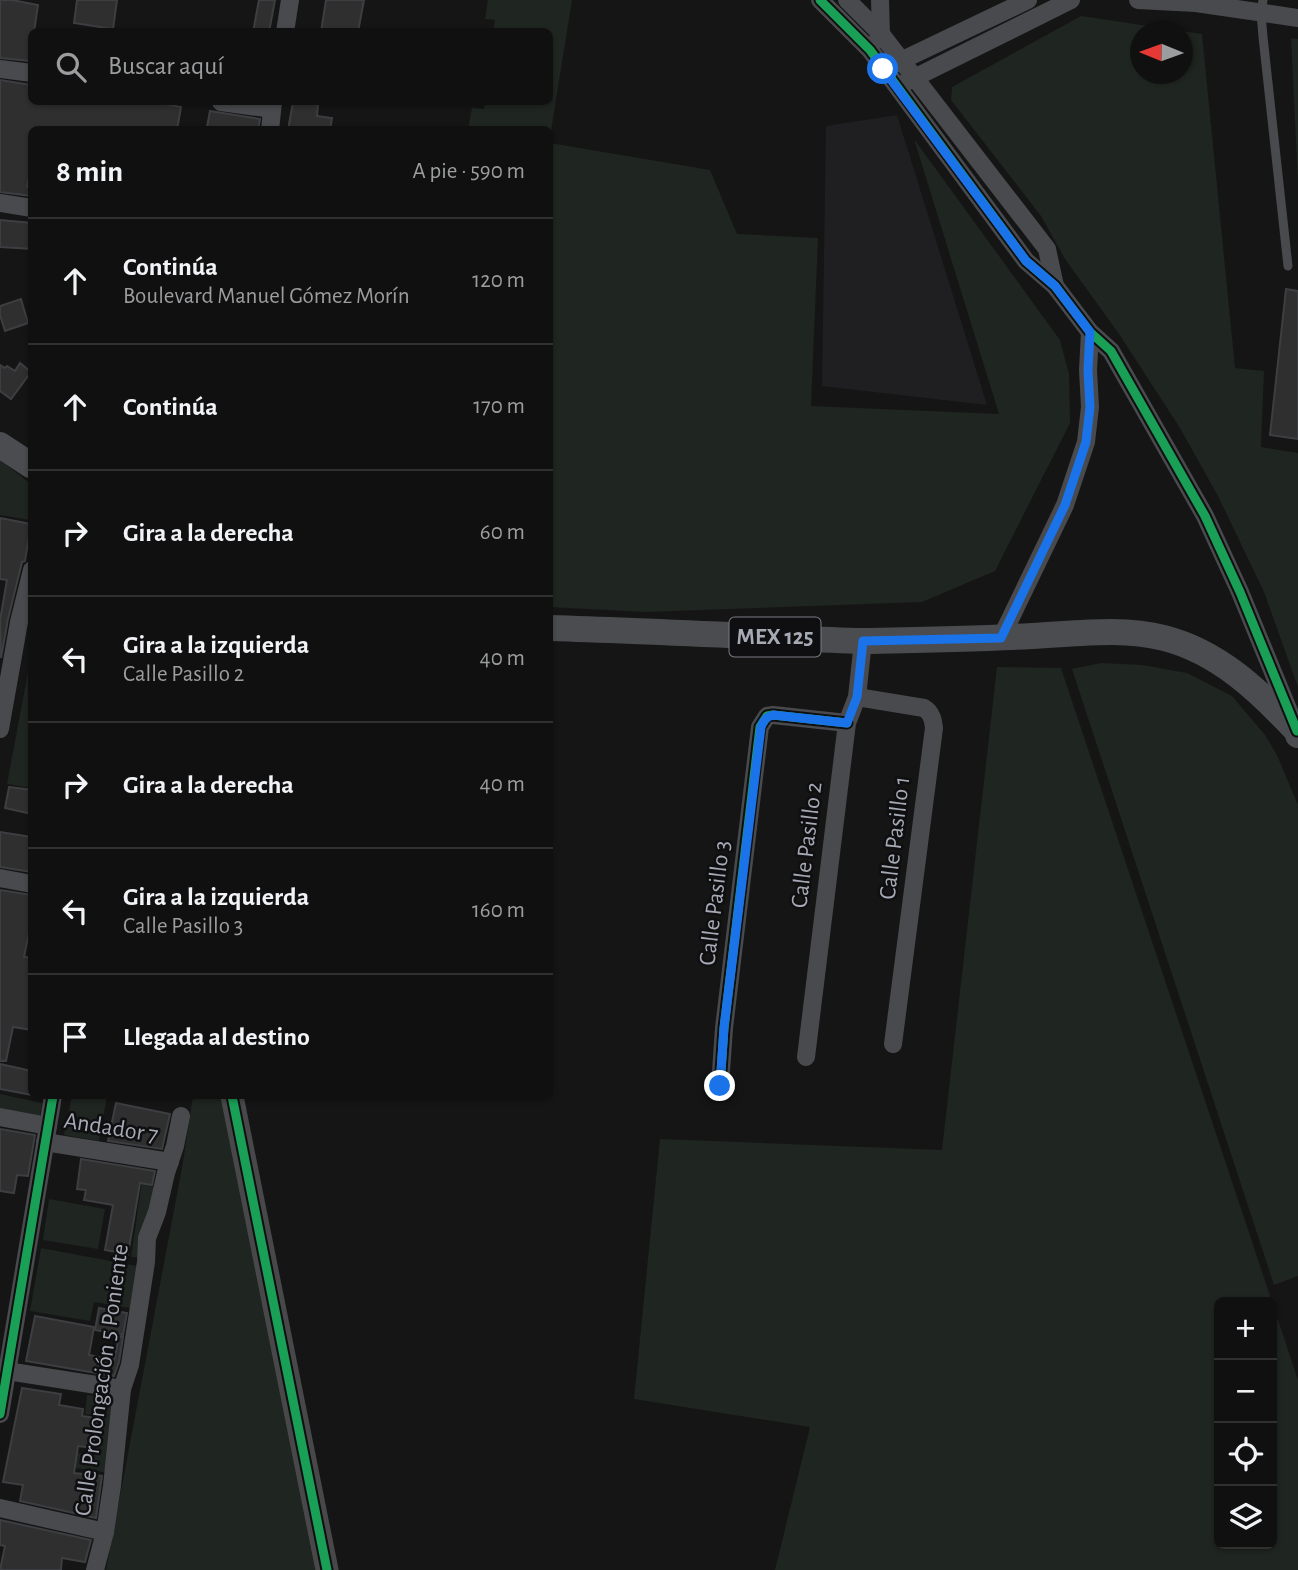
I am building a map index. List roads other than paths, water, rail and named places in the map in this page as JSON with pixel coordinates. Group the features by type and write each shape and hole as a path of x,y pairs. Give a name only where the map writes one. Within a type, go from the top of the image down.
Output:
{"main road":[{"path":"0,445 28,463"},
{"name":"MEX 125","path":"553,628 863,641 1141,633 1165,638 1212,657 1241,676 1265,697 1297,733"}],"street":[{"path":"286,28 290,0"},
{"path":"820,0 870,50 1026,261 1055,286 1090,332 1111,351 1205,516 1240,592 1297,733"},
{"path":"847,0 881,34 1047,249 1055,286"},
{"path":"870,50 881,34 880,0"},
{"path":"883,69 1028,0"},
{"path":"897,87 1071,0"},
{"path":"1138,0 1262,7 1298,18"},
{"path":"0,69 28,73"},
{"path":"270,126 273,105"},
{"path":"0,203 28,207"},
{"path":"1001,638 1065,505 1086,442 1090,407 1090,332"},
{"path":"0,729 4,686 28,586"},
{"name":"Calle Pasillo 2","path":"806,1057 847,723 857,697 863,641"},
{"name":"Calle Pasillo 1","path":"857,697 924,708 933,719 934,728 893,1044"},
{"name":"Calle Pasillo 3","path":"720,1086 724,1028 761,727 767,716 773,715 847,723"},
{"path":"0,878 28,883"},
{"path":"0,1414 4,1371 52,1099"},
{"path":"233,1099 327,1570"},
{"name":"Calle Prolongación 5 Poniente","path":"95,1570 113,1486 122,1389 130,1366 146,1262 147,1238 176,1146 181,1116"},
{"name":"Andador 7","path":"0,1117 46,1134 170,1162"},
{"path":"4,1371 122,1389"},
{"path":"0,1508 105,1532"}],"lane":[{"path":"1262,7 1288,266"}]}
